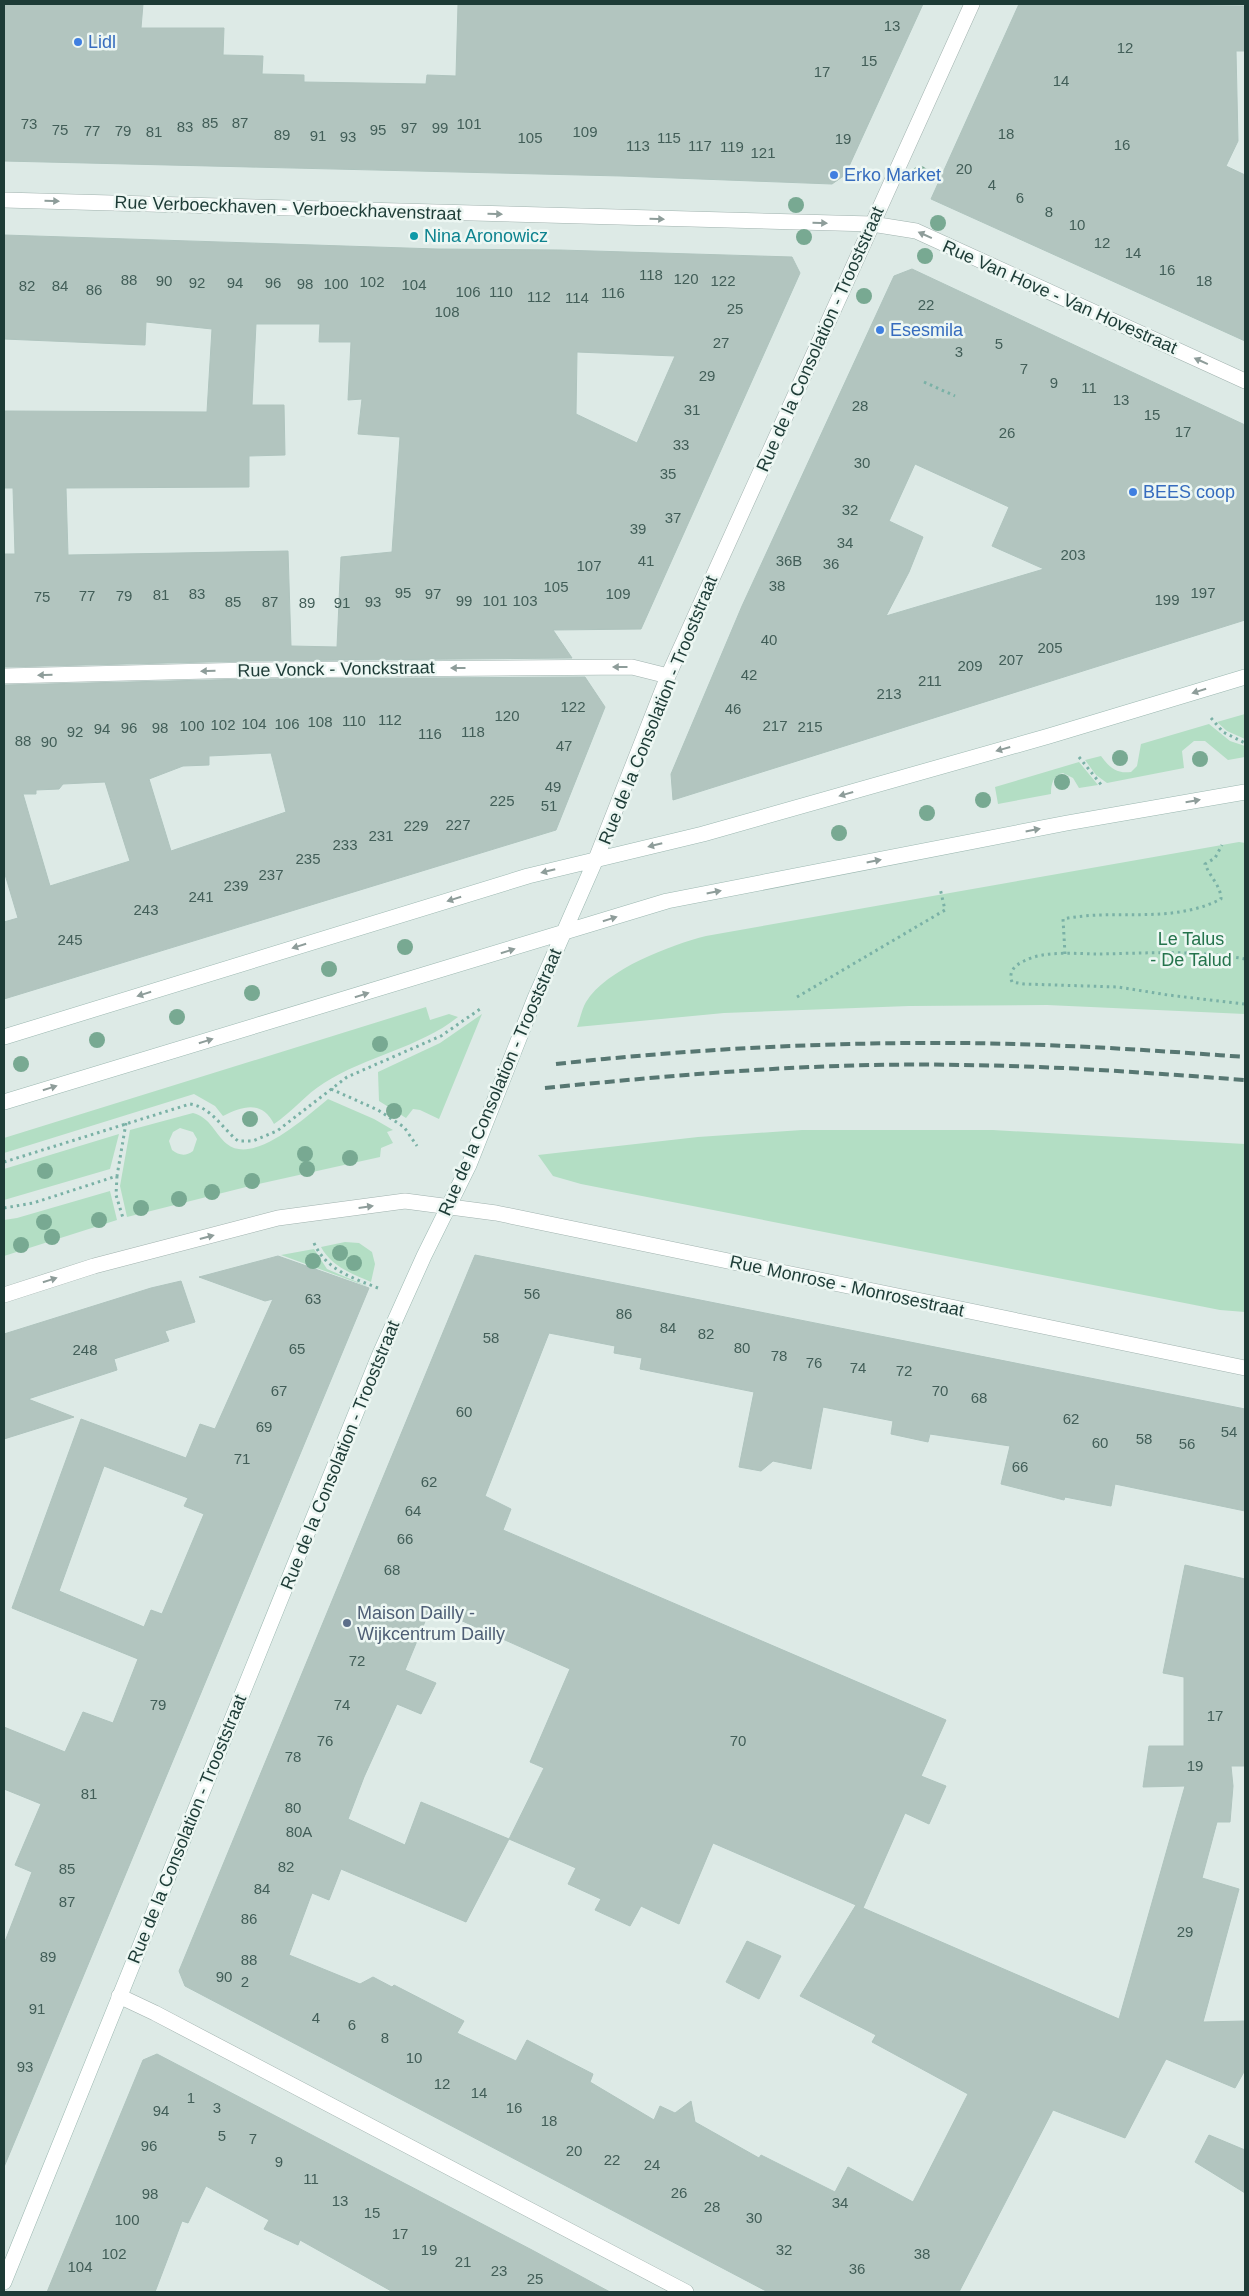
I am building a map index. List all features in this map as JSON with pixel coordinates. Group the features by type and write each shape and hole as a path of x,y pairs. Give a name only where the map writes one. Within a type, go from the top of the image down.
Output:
{"street":[{"name":"Rue de la Consolation - Trooststraat","path":"4,2282 380,1356 447,1207 469,1165 534,998 596,860 668,676 972,4"},
{"name":"Rue Verboeckhaven - Verboeckhavenstraat","path":"4,200 872,224"},
{"name":"Rue Van Hove - Van Hovestraat","path":"872,224 916,231 1245,381"},
{"name":"Rue Vonck - Vonckstraat","path":"4,676 250,670 632,667 668,676"},
{"path":"4,1037 528,876 712,832 1049,736 1245,677"},
{"path":"4,1102 667,901 1066,823 1245,792"},
{"name":"Rue Monrose - Monrosestraat","path":"4,1295 94,1266 278,1218 405,1201 496,1213 1245,1368"},
{"path":"119,1996 155,2013 686,2292"}],"path":[{"path":"924,382 955,396"},
{"path":"1211,718 1223,732 1245,743"},
{"path":"1078,757 1096,780 1102,784 1103,790"},
{"path":"1065,954 1062,919 1084,914 1183,913 1203,908 1221,899 1221,892 1205,864 1215,858 1222,846"},
{"path":"797,997 944,910 940,888"},
{"path":"1245,959 1223,955 1065,954 1041,956 1024,961 1012,969 1010,977 1012,982 1024,984 1118,987 1168,996 1245,1004"},
{"path":"4,1162 190,1104 200,1105 209,1111 238,1141 253,1141 276,1131 347,1077 442,1036 483,1007"},
{"path":"330,1089 378,1110 404,1127 417,1146"},
{"path":"123,1218 116,1195 117,1176 126,1123"},
{"path":"4,1208 33,1203 117,1176"},
{"path":"312,1238 323,1258 334,1268 379,1288"}],"green space":[{"path":"1245,714 1245,739 1227,731 1217,722"},
{"path":"1209,724 1230,741 1245,746 1245,757 1228,760 1205,741 1194,741 1182,751 1184,768 1107,783 1096,775 1085,760 1101,756 1113,769 1121,772 1131,772 1137,766 1141,744"},
{"path":"1079,762 1098,785 1079,788 1073,778 1063,773 1053,780 1051,794 998,804 995,787"},
{"name":"Le Talus - De Talud","path":"1239,842 1245,843 1245,1014 1047,1005 909,1006 724,1013 577,1027 586,1002 595,990 608,979 640,960 658,952 706,936"},
{"path":"426,1007 430,1020 449,1014 458,1017 427,1037 357,1066 324,1083 274,1124 264,1111 252,1107 223,1116 215,1106 194,1094 4,1153 4,1138"},
{"path":"482,1014 439,1119 420,1110 413,1109 406,1118 379,1101 378,1072 440,1043"},
{"path":"328,1099 374,1119 393,1130 387,1132 393,1143 381,1148 380,1157 254,1185 127,1217 120,1186 130,1130 193,1113 204,1118 227,1144 238,1149 251,1148 266,1144 280,1136","holes":["180,1128 193,1132 197,1139 193,1151 182,1155 172,1150 169,1141 173,1132"]},
{"path":"802,1130 993,1130 1245,1144 1245,1312 1220,1310 581,1184 553,1176 538,1155 698,1137"},
{"path":"119,1134 110,1169 4,1200 4,1169"},
{"path":"110,1191 117,1220 4,1256 4,1220 17,1218"},
{"path":"345,1242 359,1243 372,1252 375,1264 371,1282 336,1264 325,1254 321,1247"},
{"path":"314,1249 327,1269 369,1287 281,1255"}],"building":[{"path":"4,4 143,4 141,28 224,28 223,55 263,56 262,74 304,75 304,82 426,84 427,75 456,76 458,4 923,4 845,175 832,184 621,176 4,161"},
{"path":"1019,4 1245,6 1245,51 1236,51 1238,141 1226,166 1245,175 1245,341 931,199"},
{"path":"4,235 437,249 560,250 792,257 800,273 641,629 553,630 572,658 250,661 4,667 4,554 15,554 13,488 4,488 4,411 207,412 212,329 146,322 145,345 4,339","holes":["256,324 320,324 319,342 351,342 348,400 362,399 358,434 400,437 392,552 341,557 337,647 291,646 288,551 68,555 66,488 249,487 249,456 285,455 284,405 252,405","577,352 675,356 637,443 576,414"]},
{"path":"912,269 1245,425 1245,620 673,800 671,774 742,606 894,276","holes":["915,464 1009,507 992,546 1044,569 886,616 909,572 923,537 889,521"]},
{"path":"585,677 605,707 556,830 4,999 4,922 18,918 4,871 4,685 250,679","holes":["271,753 286,812 171,851 149,779 183,766 209,765 209,756","105,782 130,861 50,886 23,794 36,794 36,790 59,789 63,784"]},
{"path":"475,1255 1245,1409 1245,1511 1115,1484 1111,1506 1065,1497 1064,1500 1001,1484 1010,1446 930,1434 928,1442 891,1434 893,1421 823,1407 811,1469 773,1461 761,1471 739,1467 754,1392 640,1369 642,1358 614,1353 615,1346 549,1333 485,1496 511,1509 503,1530 946,1720 921,1776 946,1786 929,1824 905,1813 863,1908 1119,2019 1185,1786 1143,1787 1149,1746 1184,1746 1184,1677 1163,1673 1185,1565 1245,1579 1245,1766 1231,1766 1233,1786 1230,1822 1217,1822 1202,1878 1239,1889 1203,2022 1245,2021 1245,2070 1235,2088 1166,2059 1125,2138 1053,2110 959,2292 768,2292 185,1986 179,1971","holes":["431,1607 570,1669 530,1762 544,1768 509,1839 421,1802 405,1845 348,1819 364,1777 397,1704 421,1714 436,1683 405,1670","509,1839 576,1868 568,1884 601,1899 595,1910 630,1926 641,1906 679,1924 713,1843 856,1905 800,1996 876,2035 872,2042 968,2094 913,2202 848,2167 835,2192 761,2155 759,2158 695,2122 691,2101 675,2113 660,2106 654,2120 590,2082 593,2074 527,2040 516,2061 457,2033 464,2021 394,1985 392,1987 373,1977 360,1984 289,1955 312,1893 329,1900 341,1869 466,1922"]},
{"path":"278,1256 369,1288 4,2167 4,1944 32,1872 15,1865 41,1804 4,1789 4,1727 65,1752 83,1712 113,1723 138,1659 12,1608 81,1419 186,1458 200,1424 215,1429 273,1299 265,1301 199,1277","holes":["104,1466 188,1498 184,1506 204,1514 162,1614 151,1610 144,1627 59,1591"]},
{"path":"181,1281 195,1322 165,1331 169,1341 114,1359 117,1370 28,1399 74,1417 4,1439 4,1334 151,1288"},
{"path":"747,1941 781,1956 759,1999 726,1982"},
{"path":"157,2054 610,2292 393,2292 300,2240 298,2245 264,2229 269,2220 206,2186 188,2223 182,2221 155,2292 47,2292 143,2060"},
{"path":"1209,2135 1245,2150 1245,2193 1195,2162"}],"railway":[{"path":"556,1064 708,1050 911,1043 1069,1046 1245,1057"},
{"path":"545,1088 754,1070 858,1065 1069,1068 1245,1080"}],"place":[{"name":"Lidl","path":"78,42"},
{"name":"Erko Market","path":"834,175"},
{"name":"Nina Aronowicz","path":"414,236"},
{"name":"Esesmila","path":"880,330"},
{"name":"BEES coop","path":"1133,492"},
{"name":"Maison Dailly - Wijkcentrum Dailly","path":"347,1623"}]}
